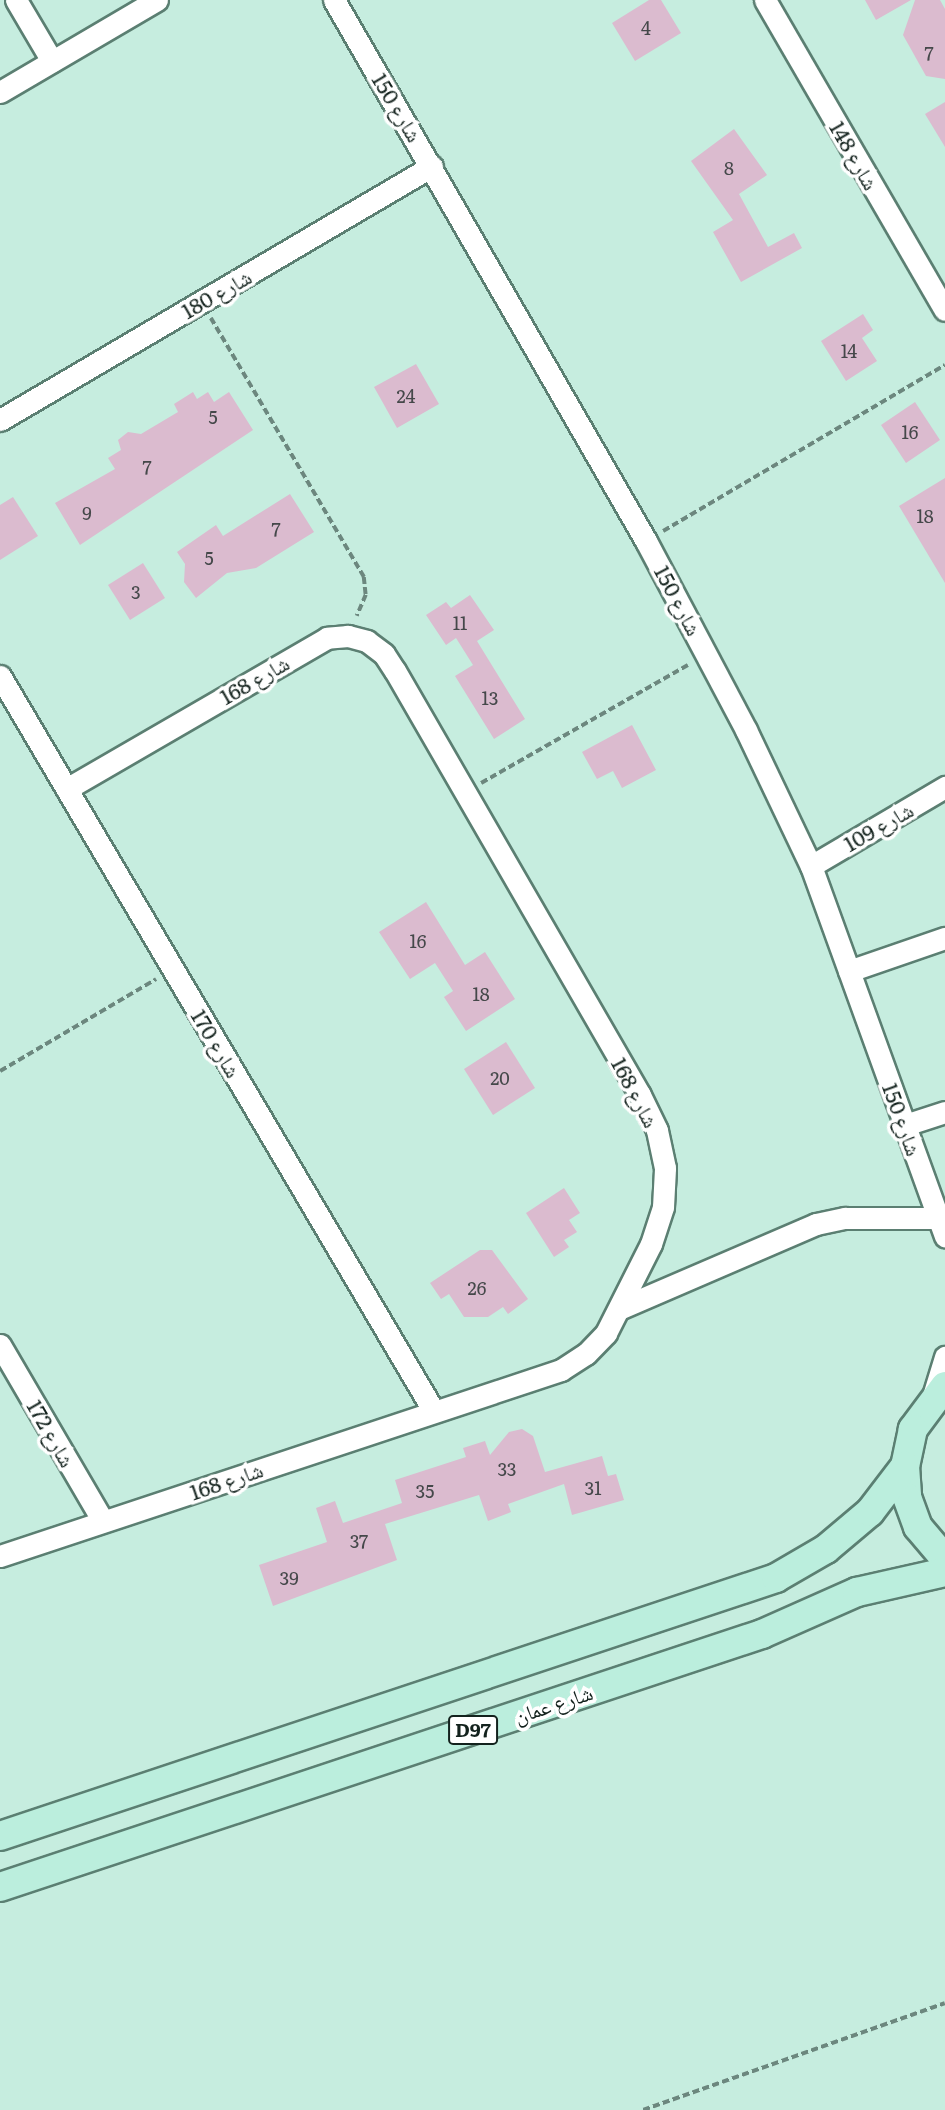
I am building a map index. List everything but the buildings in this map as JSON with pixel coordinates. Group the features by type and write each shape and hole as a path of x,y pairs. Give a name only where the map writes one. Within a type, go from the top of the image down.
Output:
{"main road":[{"path":"939,1391 913,1429 905,1466 907,1497 918,1527 945,1559"},
{"name":"D97","path":"0,1836 776,1578 827,1549 870,1512 905,1466"},
{"name":"شارع عمان","path":"0,1888 762,1634 857,1592 945,1573"}],"street":[{"path":"16,0 52,61"},
{"path":"0,92 157,0"},
{"name":"شارع 150","path":"334,0 432,166 708,654 811,866 905,1125 937,1188 942,1227"},
{"name":"شارع 148","path":"765,0 945,310"},
{"name":"شارع 180","path":"0,420 432,166"},
{"name":"شارع 168","path":"0,1556 433,1410 561,1370 586,1354 606,1333 621,1308 663,1207 666,1168 657,1130 384,654 367,641 348,636 327,638 67,789"},
{"name":"شارع 170","path":"0,676 433,1410"},
{"name":"شارع 109","path":"811,866 945,787"},
{"path":"849,971 945,938"},
{"path":"905,1125 945,1112"},
{"path":"621,1308 816,1224 845,1218 942,1227"},
{"name":"شارع 172","path":"0,1345 103,1521"},
{"path":"939,1391 945,1357"}],"path":[{"path":"201,302 364,577 366,596 348,636"},
{"path":"646,541 945,365"},
{"path":"465,792 708,654"},
{"path":"0,1070 173,969"},
{"path":"643,2110 945,2003"}]}
